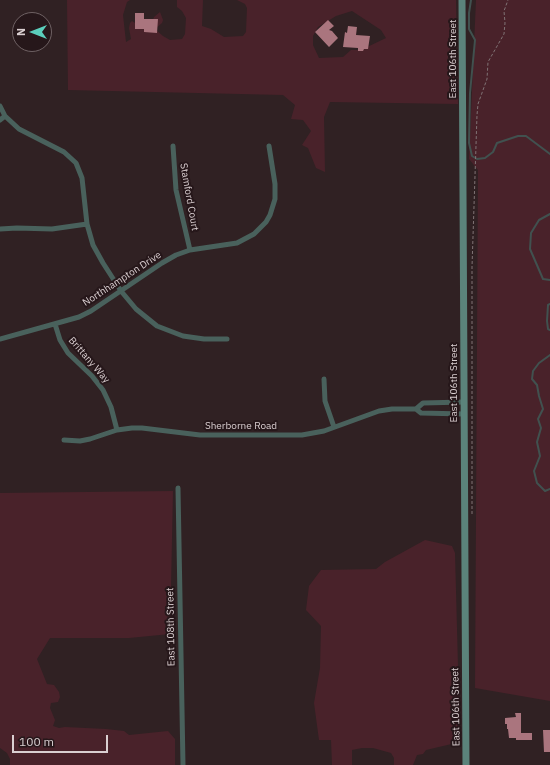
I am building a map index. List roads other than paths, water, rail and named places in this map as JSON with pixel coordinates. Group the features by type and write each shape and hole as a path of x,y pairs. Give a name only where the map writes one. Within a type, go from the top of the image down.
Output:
{"main road":[{"name":"East 106th Street","path":"462,0 466,765"}],"street":[{"path":"0,106 15,126 64,152 73,159 82,178 87,224 93,245 98,256 121,291 140,313 157,326 190,338 227,339"},
{"path":"0,120 6,116"},
{"name":"Stamford Court","path":"173,146 176,190 190,250"},
{"name":"Northhampton Drive","path":"0,339 80,317 166,260 190,250 243,241 254,234 263,226 270,215 273,206 275,191 268,146"},
{"path":"0,229 52,229 87,224"},
{"name":"Brittany Way","path":"55,324 60,340 68,353 92,376 103,390 111,407 117,430"},
{"path":"324,379 325,401 334,427"},
{"name":"Sherborne Road","path":"416,409 423,403 464,402"},
{"name":"Sherborne Road","path":"64,440 80,441 117,430 142,428 200,435 302,435 315,433 379,411 392,409 416,409 421,413 464,414"},
{"name":"East 108th Street","path":"178,488 183,765"}],"waterway":[{"path":"471,0 469,29 475,40 470,93 469,143 472,156 477,159 485,158 493,152 497,143 518,136 526,136 550,154"},
{"path":"550,214 539,220 531,233 530,249 543,279 550,280"},
{"path":"550,304 548,305 547,321 548,329 550,330"},
{"path":"550,355 539,363 533,371 532,379 537,385 543,409 538,419 541,428 537,442 540,456 534,471 537,483 545,491 550,489"}]}
